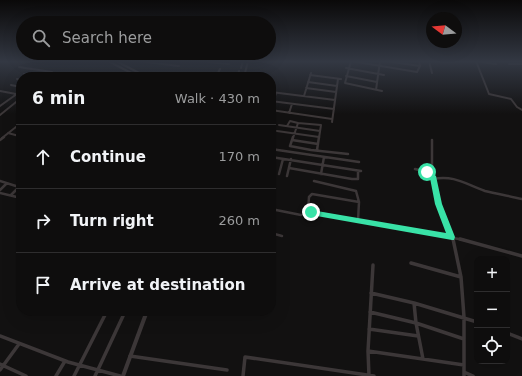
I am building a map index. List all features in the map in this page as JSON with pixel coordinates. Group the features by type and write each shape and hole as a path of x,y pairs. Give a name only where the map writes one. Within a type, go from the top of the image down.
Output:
{"street":[{"path":"304,96 309,79"},
{"path":"276,110 332,121 337,86 340,79 337,79"},
{"path":"345,79 344,82 346,84 382,91"},
{"path":"359,79 377,82"},
{"path":"376,90 377,79"},
{"path":"483,79 489,94 511,99 517,107 522,110"},
{"path":"308,82 337,86"},
{"path":"11,85 16,86"},
{"path":"306,88 336,92"},
{"path":"0,91 16,94"},
{"path":"276,93 335,100"},
{"path":"0,106 16,94"},
{"path":"0,100 6,101"},
{"path":"0,115 16,102"},
{"path":"276,102 334,109"},
{"path":"289,113 292,104"},
{"path":"287,126 290,121 321,125 317,150"},
{"path":"289,152 298,123"},
{"path":"279,125 320,131"},
{"path":"0,140 16,127"},
{"path":"277,131 319,137"},
{"path":"8,133 16,135"},
{"path":"292,140 318,144"},
{"path":"430,173 432,168 432,140"},
{"path":"290,146 348,154"},
{"path":"276,150 359,162"},
{"path":"321,174 324,156"},
{"path":"276,157 360,171 357,180 289,168"},
{"path":"279,174 283,158"},
{"path":"287,176 291,159"},
{"path":"415,169 430,173 433,178 438,204 452,237 461,277 464,316 464,374 473,376"},
{"path":"433,178 446,176 460,179 482,190 522,200"},
{"path":"0,180 8,182 6,184"},
{"path":"314,181 356,191 359,202 358,221"},
{"path":"6,184 16,185"},
{"path":"0,190 6,184"},
{"path":"10,195 16,190"},
{"path":"0,193 16,197"},
{"path":"359,202 312,194 309,197 308,211 452,237 522,256"},
{"path":"276,210 301,215"},
{"path":"276,234 282,236"},
{"path":"411,263 461,277"},
{"path":"369,376 368,351 373,265"},
{"path":"371,293 464,316 474,321"},
{"path":"414,303 418,336 423,359"},
{"path":"370,312 416,323 464,339"},
{"path":"74,376 105,316"},
{"path":"95,376 124,316"},
{"path":"0,336 80,366 122,376 145,316"},
{"path":"369,329 418,336"},
{"path":"510,334 522,339"},
{"path":"0,370 2,365 19,344"},
{"path":"368,351 464,365"},
{"path":"130,356 227,370"},
{"path":"243,376 245,357 374,376"},
{"path":"56,376 65,361"},
{"path":"2,365 26,376"}],"route":[{"path":"311,212 452,237 438,204 434,190 433,176 427,172"}]}
